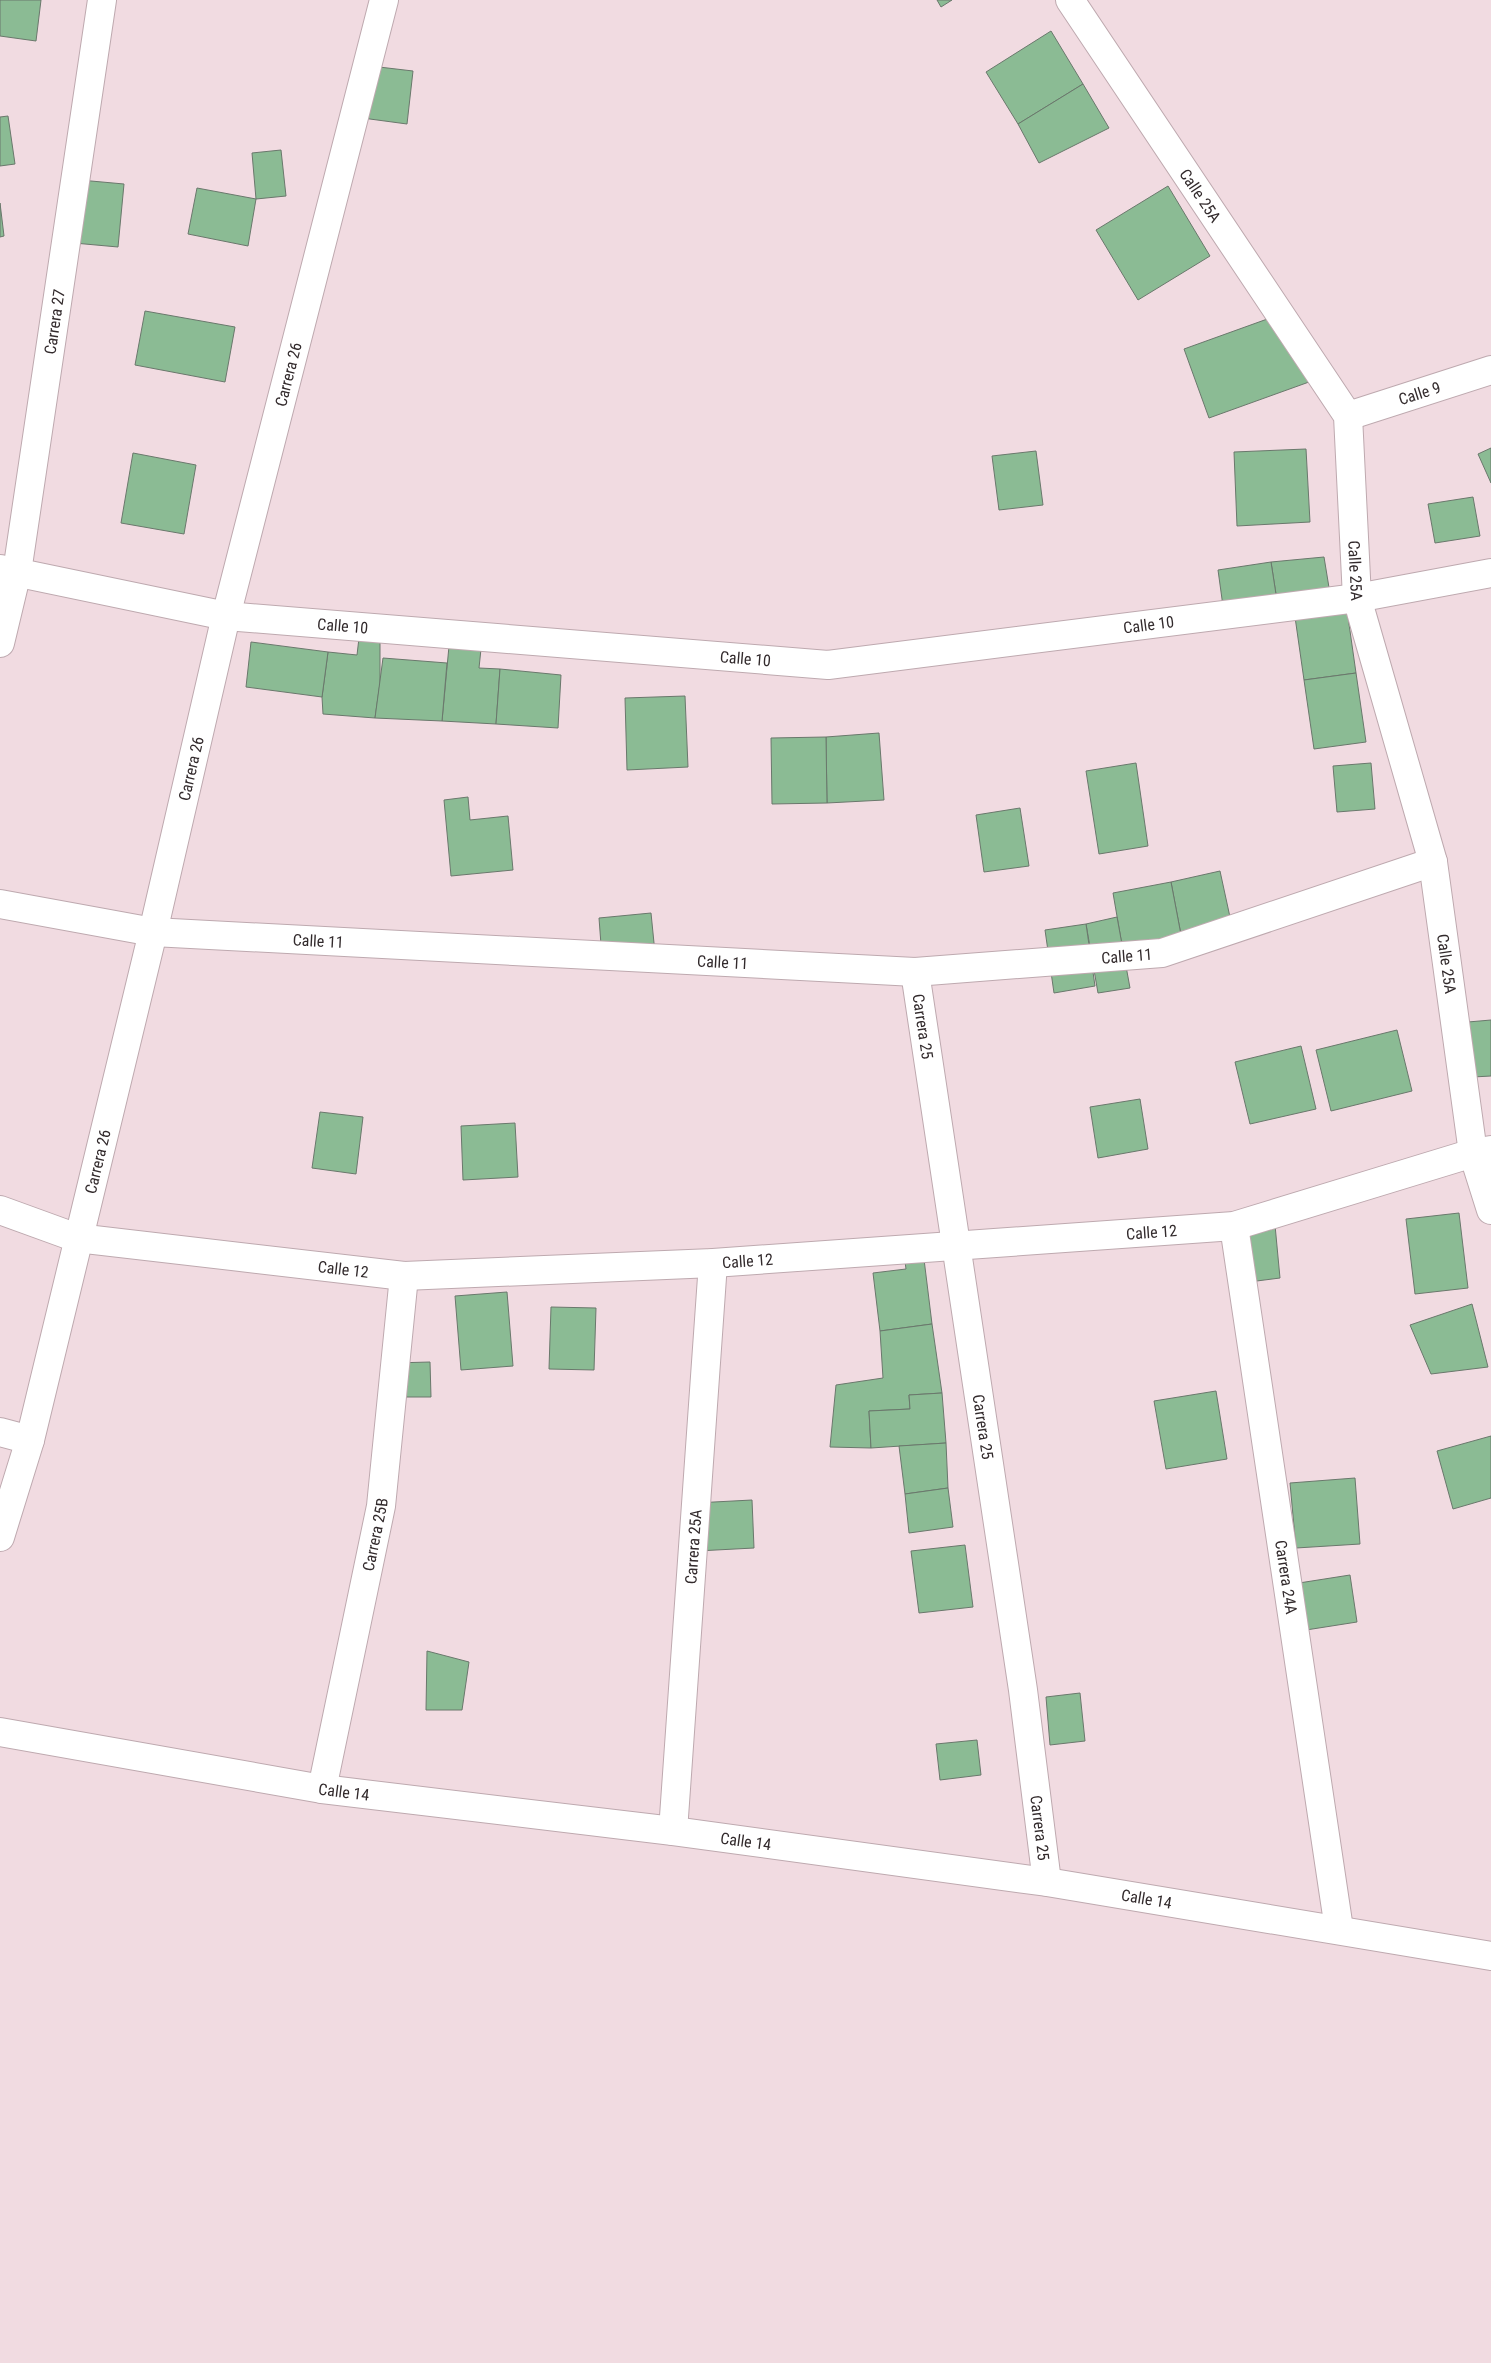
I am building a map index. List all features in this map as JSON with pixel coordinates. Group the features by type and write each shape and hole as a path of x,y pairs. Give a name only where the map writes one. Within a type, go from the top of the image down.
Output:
{"street":[{"name":"Carrera 27","path":"0,643 8,571 102,0"},
{"name":"Carrera 26","path":"0,1538 30,1440 77,1238 153,932 226,616 384,0"},
{"name":"Calle 25A","path":"1070,0 1348,416 1357,598 1433,862 1491,1210"},
{"name":"Calle 9","path":"1348,416 1491,370"},
{"name":"Calle 10","path":"8,571 226,616 828,665 1357,598 1491,573"},
{"name":"Calle 11","path":"0,904 153,932 915,972 1162,953 1433,862"},
{"name":"Carrera 25","path":"915,972 1023,1690 1047,1882"},
{"name":"Calle 12","path":"0,1210 77,1238 404,1276 713,1262 1234,1226 1482,1151"},
{"name":"Carrera 24A","path":"1234,1226 1339,1929"},
{"name":"Carrera 25A","path":"673,1831 713,1262"},
{"name":"Carrera 25B","path":"322,1789 382,1506 404,1276"},
{"path":"0,1432 30,1440"},
{"name":"Calle 14","path":"0,1732 322,1789 673,1831 1047,1882 1339,1929 1491,1956"}],"building":[{"path":"0,0 41,0 36,41 0,36"},
{"path":"937,0 952,0 941,7"},
{"path":"1051,31 1083,84 1018,124 986,72"},
{"path":"362,65 413,71 407,124 355,117"},
{"path":"1083,84 1109,128 1039,163 1018,124"},
{"path":"8,116 15,164 0,166 0,117"},
{"path":"281,150 286,196 256,199 252,153"},
{"path":"80,180 124,184 118,247 74,243"},
{"path":"1168,186 1210,256 1138,300 1096,230"},
{"path":"197,188 256,199 248,246 188,234"},
{"path":"0,203 4,236 0,237"},
{"path":"145,311 235,327 225,382 135,365"},
{"path":"1284,313 1309,382 1209,418 1184,349"},
{"path":"1491,448 1491,483 1478,454"},
{"path":"1306,449 1310,522 1237,526 1234,452"},
{"path":"1036,451 1043,505 999,510 992,456"},
{"path":"133,453 196,465 184,534 121,523"},
{"path":"1473,497 1480,536 1435,543 1428,504"},
{"path":"1324,557 1333,612 1280,620 1271,562"},
{"path":"1271,562 1280,620 1226,628 1218,570"},
{"path":"1347,610 1356,673 1304,680 1295,617"},
{"path":"359,638 380,640 380,683 375,718 323,714 322,697 328,652 357,655"},
{"path":"251,642 328,652 322,697 246,687"},
{"path":"449,646 481,649 479,668 500,669 496,724 442,721"},
{"path":"383,658 447,663 442,721 375,718"},
{"path":"500,669 561,675 558,728 496,724"},
{"path":"1356,673 1366,742 1314,749 1304,680"},
{"path":"685,696 688,767 627,770 625,698"},
{"path":"879,733 884,800 827,803 826,737"},
{"path":"826,737 827,803 772,804 771,738"},
{"path":"1136,763 1148,846 1099,854 1086,771"},
{"path":"1371,763 1375,809 1337,812 1333,766"},
{"path":"468,797 470,820 508,816 513,870 451,876 444,800"},
{"path":"1020,808 1029,866 984,872 976,815"},
{"path":"1220,871 1233,931 1182,940 1171,882"},
{"path":"1171,882 1182,940 1123,951 1113,893"},
{"path":"651,913 655,953 602,958 599,918"},
{"path":"1117,917 1130,988 1098,993 1086,924"},
{"path":"1086,924 1095,986 1054,993 1045,930"},
{"path":"1491,1020 1491,1076 1473,1077 1468,1022"},
{"path":"1397,1030 1412,1091 1331,1111 1316,1050"},
{"path":"1301,1046 1316,1109 1250,1124 1235,1062"},
{"path":"1140,1099 1148,1149 1098,1158 1090,1107"},
{"path":"320,1112 363,1117 356,1174 312,1168"},
{"path":"515,1123 518,1177 463,1180 461,1126"},
{"path":"1459,1213 1468,1288 1415,1294 1406,1219"},
{"path":"1275,1225 1280,1278 1249,1282 1243,1229"},
{"path":"923,1251 932,1324 880,1331 873,1273 906,1269 904,1254"},
{"path":"507,1292 513,1366 461,1370 455,1296"},
{"path":"1472,1304 1488,1367 1431,1374 1410,1325"},
{"path":"551,1307 596,1308 594,1370 549,1369"},
{"path":"932,1324 942,1393 909,1395 910,1409 869,1411 871,1448 830,1447 836,1385 883,1378 880,1331"},
{"path":"430,1362 431,1397 394,1397 393,1363"},
{"path":"1216,1391 1227,1459 1166,1469 1154,1401"},
{"path":"942,1393 946,1443 871,1448 869,1411 910,1409 909,1395"},
{"path":"1491,1436 1491,1498 1453,1509 1437,1451"},
{"path":"946,1443 948,1488 905,1494 899,1446"},
{"path":"1355,1478 1360,1544 1296,1548 1290,1483"},
{"path":"948,1488 953,1527 909,1533 905,1494"},
{"path":"752,1500 754,1548 697,1551 695,1503"},
{"path":"965,1545 973,1607 919,1613 911,1551"},
{"path":"1350,1575 1357,1622 1306,1630 1299,1583"},
{"path":"427,1651 469,1662 462,1710 426,1710"},
{"path":"1080,1693 1085,1741 1050,1745 1046,1697"},
{"path":"977,1740 981,1775 940,1780 936,1744"}]}
